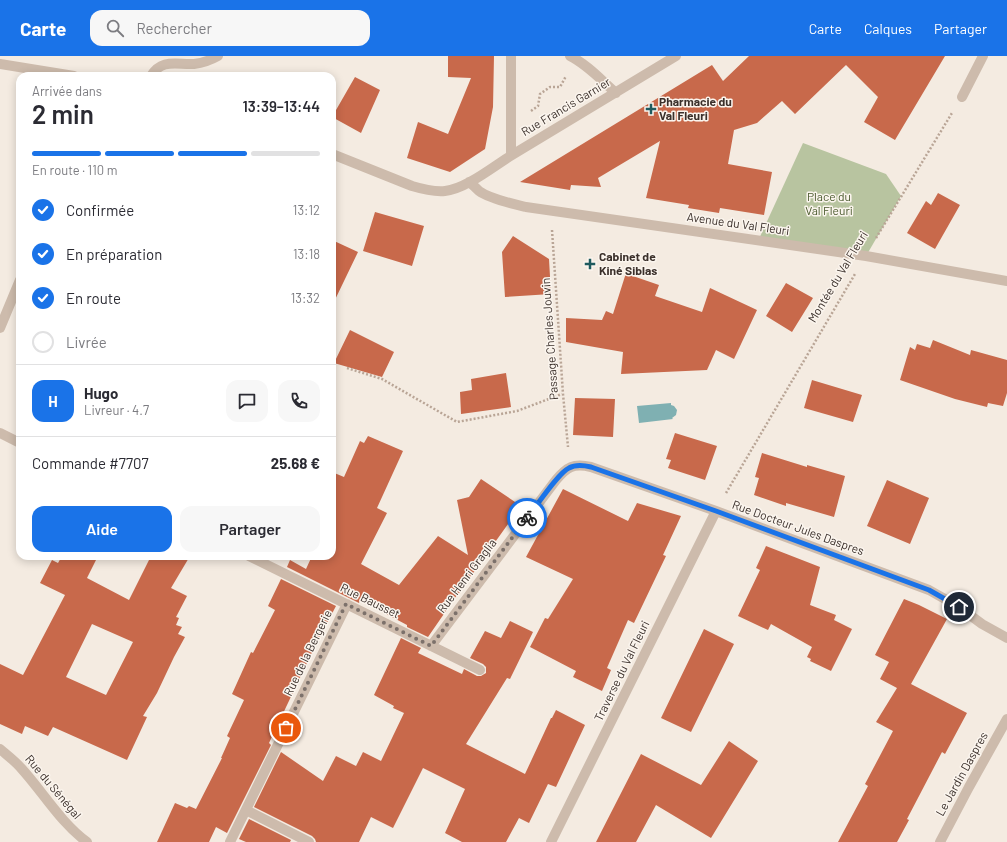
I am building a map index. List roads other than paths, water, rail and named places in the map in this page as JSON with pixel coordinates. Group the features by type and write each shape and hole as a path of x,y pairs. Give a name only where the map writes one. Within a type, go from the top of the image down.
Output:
{"street":[{"path":"154,72 157,68 166,64 201,63 218,56"},
{"path":"511,56 511,155"},
{"name":"Rue Francis Garnier","path":"336,156 412,186 445,191 458,188 676,56"},
{"path":"962,97 983,56"},
{"path":"574,58 592,71 616,93"},
{"path":"0,64 49,72"},
{"name":"Avenue du Val Fleuri","path":"469,182 480,192 526,207 866,256 1007,281"},
{"path":"0,328 16,290"},
{"path":"0,433 16,441"},
{"name":"Rue Docteur Jules Daspres","path":"570,467 580,465 591,467 716,511 929,590 959,607 982,624 1007,638"},
{"name":"Rue Henri Graglia","path":"431,646 556,480 570,467"},
{"name":"Traverse du Val Fleuri","path":"551,842 716,511"},
{"name":"Rue Bausset","path":"257,560 480,670"},
{"name":"Rue de la Bergerie","path":"230,842 346,604"},
{"name":"Le Jardin Daspres","path":"940,842 1007,719"},
{"name":"Rue du Sénégal","path":"0,749 20,767 68,826 87,842"},
{"path":"246,810 309,842"}],"water":[{"path":"671,403 671,405 677,410 676,415 672,418 673,419 639,423 637,406"}],"place":[{"name":"Pharmacie du Val Fleuri","path":"651,109"},
{"name":"Cabinet de Kiné Siblas","path":"590,264"}],"park label":[{"name":"Place du Val Fleuri","path":"829,204"}]}
